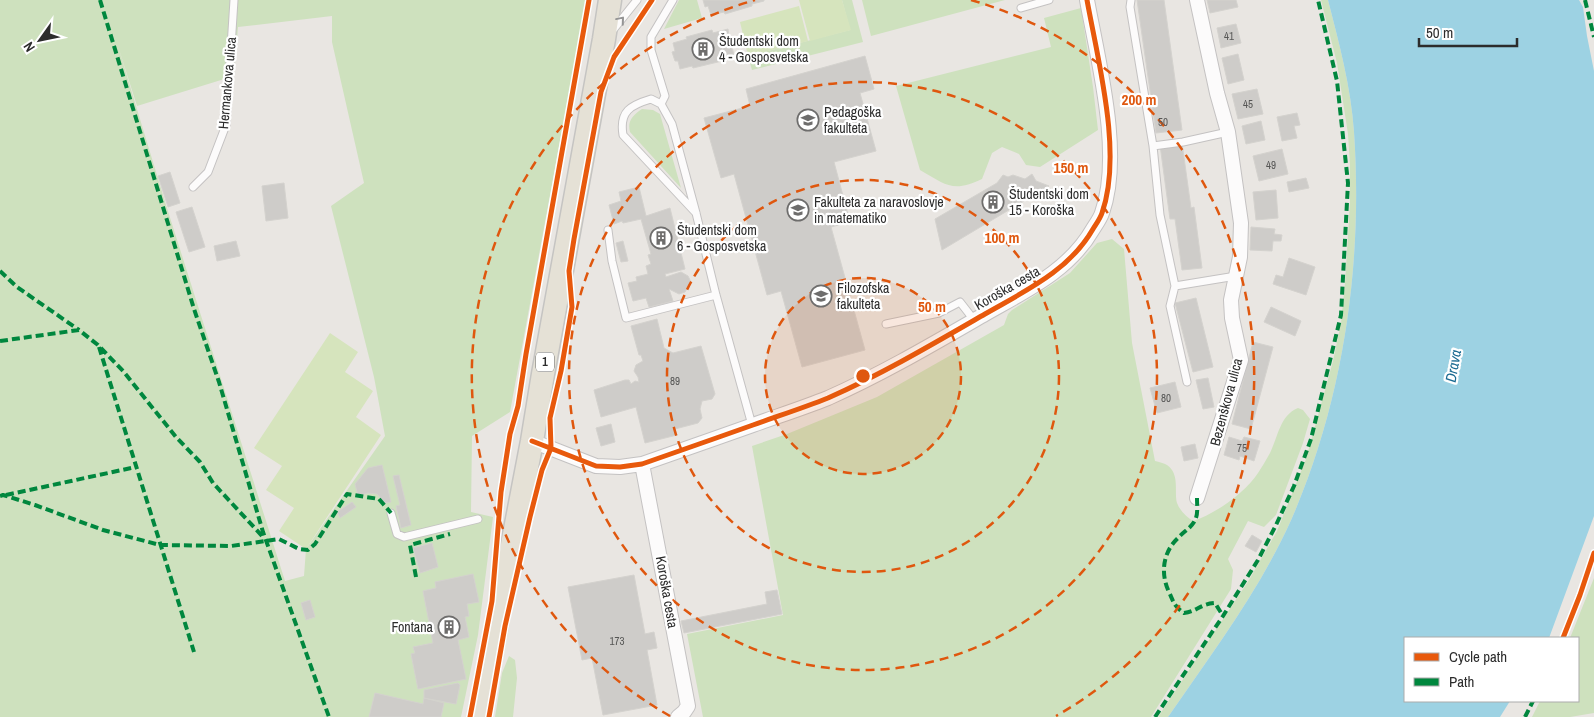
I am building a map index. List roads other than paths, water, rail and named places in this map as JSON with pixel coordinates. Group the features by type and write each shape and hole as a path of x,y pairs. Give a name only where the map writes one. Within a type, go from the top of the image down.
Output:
{"main road":[{"name":"1","path":"479,717 532,441 604,40 609,0"}],"street":[{"name":"Koroška cesta","path":"532,441 596,466 620,467 642,464 827,398 974,320 1068,263 1081,249 1102,214 1109,187 1111,149 1105,97 1087,0"},
{"name":"Bezenškova ulica","path":"1197,0 1217,93 1228,132 1241,222 1240,257 1231,300 1232,318 1241,360 1197,498"},
{"name":"Koroška cesta","path":"642,464 688,706 678,717"}],"lane":[{"name":"Hermankova ulica","path":"193,187 208,172 226,125 234,0"},
{"path":"604,40 637,0"},
{"path":"661,104 664,96 651,50 651,37 673,0"},
{"path":"1021,8 1049,0"},
{"path":"1130,0 1153,146 1160,215 1175,286 1170,306 1187,382"},
{"path":"696,213 623,135 622,117 632,106 652,100 661,104 672,124 696,213 716,295 752,425"},
{"path":"1153,146 1183,142 1228,132"},
{"path":"608,230 612,261 626,318 716,295"},
{"path":"1175,286 1237,276"},
{"path":"886,324 939,313 960,302 974,320"},
{"path":"391,513 398,534 404,537 478,519"}],"water":[{"name":"Drava","path":"1328,0 1579,0 1583,7 1594,71 1594,516 1549,637 1404,637 1404,702 1509,702 1500,717 1168,717 1235,620 1279,545 1310,472 1325,425 1346,329 1352,280 1355,230 1354,132 1344,65"}],"place":[{"name":"Študentski dom 4 - Gosposvetska","path":"703,49"},
{"name":"Pedagoška fakulteta","path":"808,120"},
{"name":"Študentski dom 15 - Koroška","path":"993,202"},
{"name":"Fakulteta za naravoslovje in matematiko","path":"798,210"},
{"name":"Študentski dom 6 - Gosposvetska","path":"661,238"},
{"name":"Filozofska fakulteta","path":"821,296"},
{"name":"Fontana","path":"449,627"}]}
